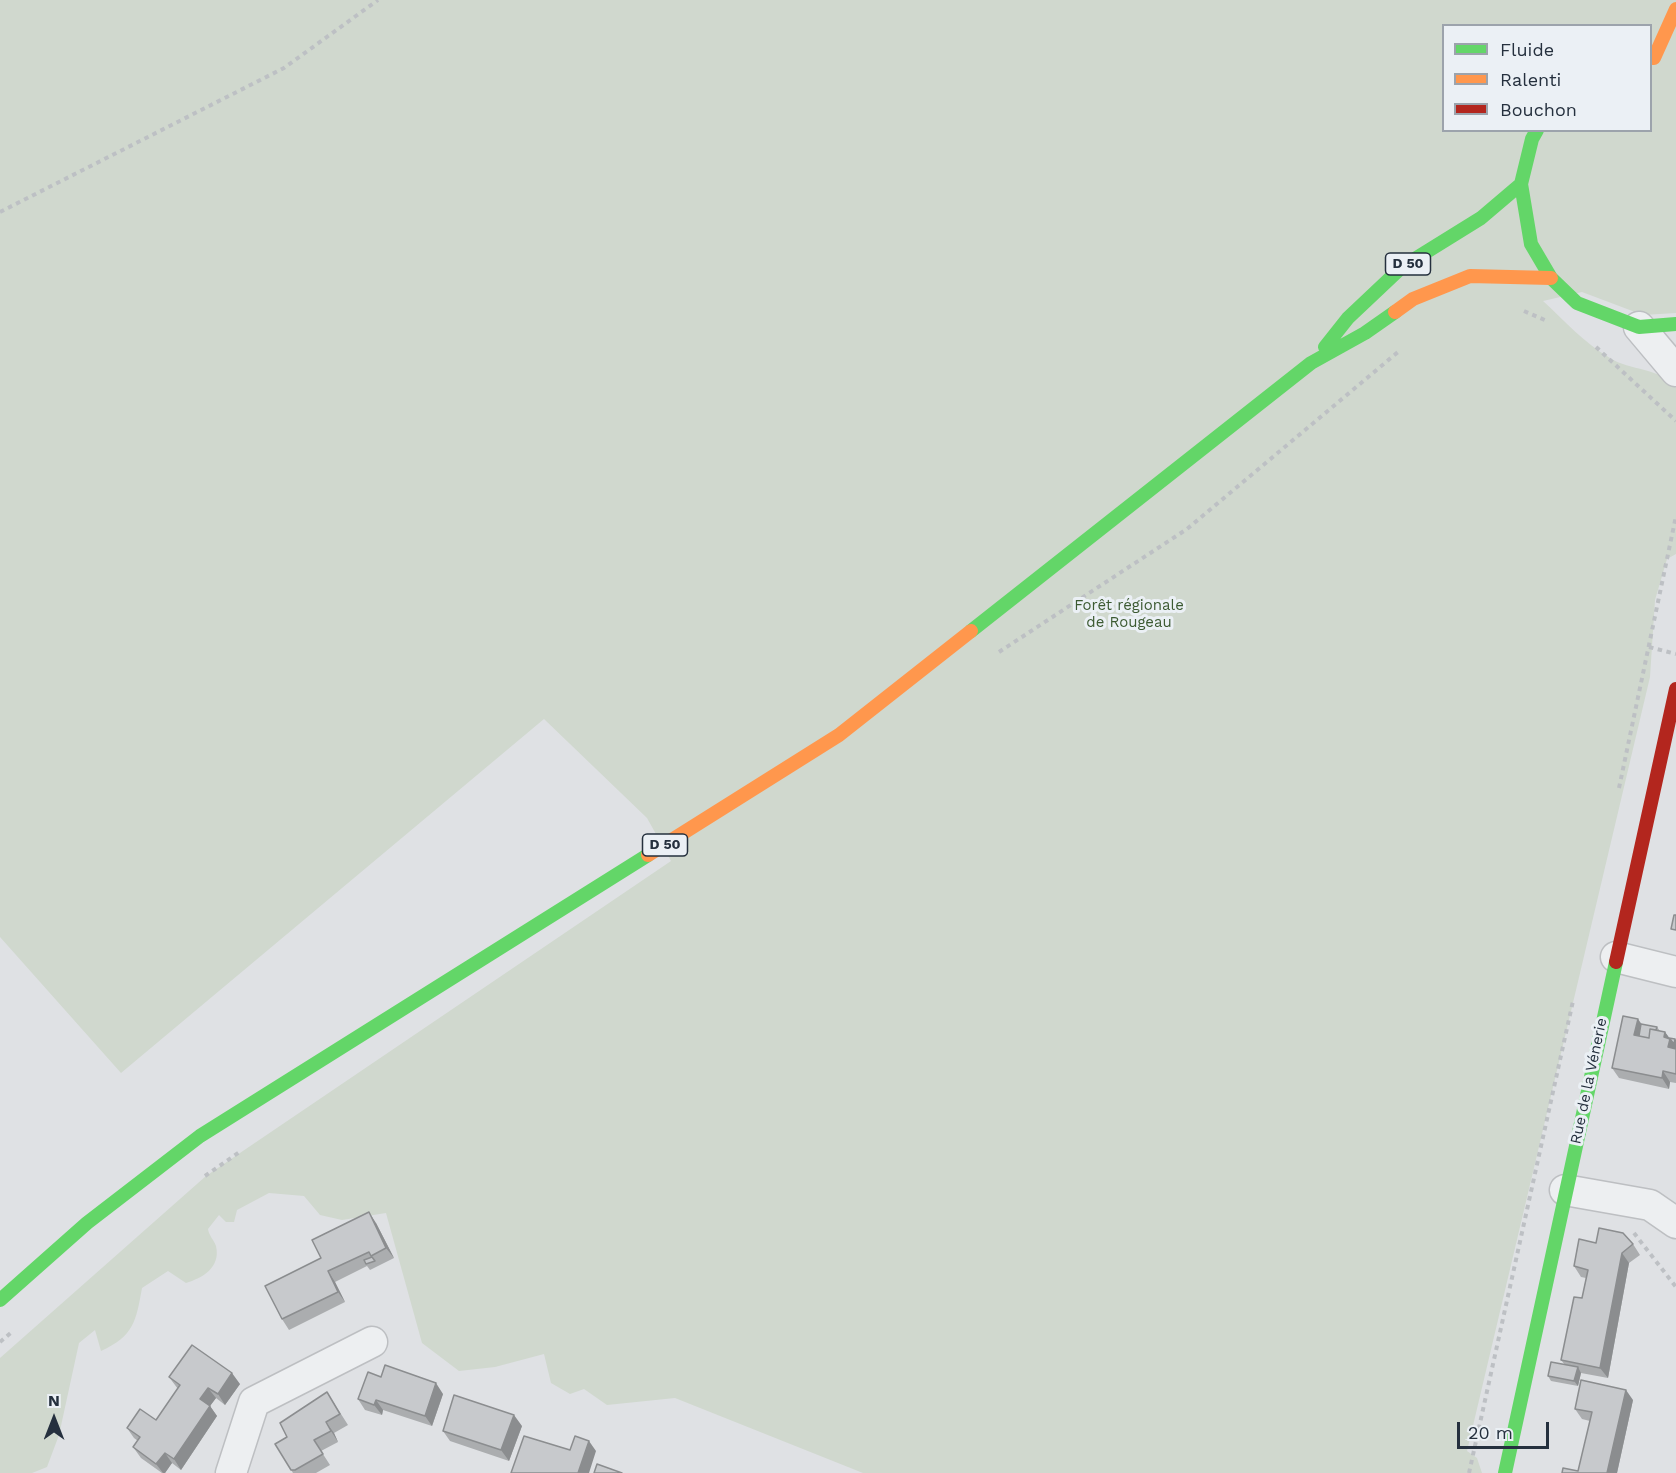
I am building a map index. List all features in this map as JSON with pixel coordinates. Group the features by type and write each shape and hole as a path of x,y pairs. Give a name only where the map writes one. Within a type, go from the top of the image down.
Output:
{"main road":[{"path":"1657,59 1676,9"},
{"path":"1536,132 1532,139 1521,184 1531,244 1551,278 1577,303 1639,327 1676,324"},
{"name":"D 50","path":"1311,363 1348,318 1402,267 1481,218 1521,184"},
{"name":"D 50","path":"0,1299 87,1223 200,1136 839,735 1311,363 1365,333 1413,300 1470,276 1551,278"},
{"name":"Rue de la Vénerie","path":"1505,1473 1676,689"}],"street":[{"path":"1639,327 1676,371"},
{"path":"1616,957 1676,972"},
{"path":"1565,1190 1650,1205 1676,1223"},
{"path":"231,1473 254,1402 372,1342"}],"path":[{"path":"0,212 284,68 378,0"},
{"path":"1617,798 1676,516"},
{"path":"1649,647 1676,654"},
{"path":"1469,1473 1573,998"},
{"path":"1630,1228 1676,1287"}],"green space":[{"name":"Forêt régionale de Rougeau","path":"0,0 1676,0 1676,313 1643,315 1582,292 1543,301 1583,339 1601,352 1618,362 1662,376 1676,388 1676,554 1667,559 1655,600 1650,677 1467,1451 1477,1458 1482,1473 863,1473 675,1398 607,1405 584,1389 570,1394 551,1383 544,1354 495,1367 459,1371 422,1343 386,1213 342,1220 320,1215 304,1196 269,1193 237,1210 234,1222 226,1222 219,1215 208,1229 216,1246 216,1260 204,1275 186,1283 168,1271 142,1288 132,1326 120,1339 101,1351 95,1330 79,1343 59,1435 47,1467 32,1473 0,1473 0,1358 206,1176 671,861 647,818 544,719 121,1073 0,937"}],"building":[{"path":"1674,915 1676,915 1676,930 1671,929"},
{"path":"1623,1016 1638,1019 1634,1035 1649,1038 1650,1029 1665,1032 1664,1037 1670,1039 1668,1047 1676,1049 1676,1074 1663,1071 1662,1078 1612,1068"},
{"path":"1641,1024 1657,1027 1656,1030 1650,1029 1649,1038 1639,1036"},
{"path":"369,1212 386,1248 371,1256 369,1252 328,1271 338,1292 282,1319 265,1286 321,1258 312,1240"},
{"path":"1599,1228 1623,1233 1633,1244 1622,1253 1600,1368 1561,1360 1574,1297 1582,1298 1588,1270 1574,1266 1579,1239 1596,1243"},
{"path":"372,1257 375,1261 366,1264 364,1260"},
{"path":"192,1345 232,1373 218,1394 208,1388 200,1399 210,1406 174,1459 165,1453 156,1464 133,1447 140,1437 127,1428 140,1409 156,1420 180,1385 169,1377"},
{"path":"1551,1362 1578,1367 1574,1381 1548,1376"},
{"path":"385,1365 436,1383 425,1416 376,1400 374,1405 358,1399 368,1372 381,1377"},
{"path":"1581,1380 1626,1390 1607,1473 1562,1473 1563,1468 1578,1471 1592,1412 1575,1409"},
{"path":"327,1392 340,1414 326,1422 331,1431 314,1440 323,1454 291,1470 275,1444 287,1437 280,1423"},
{"path":"454,1395 514,1415 501,1450 443,1431"},
{"path":"524,1436 570,1450 575,1436 589,1441 578,1473 511,1473"},
{"path":"597,1464 622,1473 594,1473"}],"traffic: fast":[{"path":"1536,132 1532,139 1521,184 1531,244 1551,278 1577,303 1639,327 1676,324"},
{"path":"1325,347 1348,318 1402,267 1481,218 1521,184"},
{"path":"971,631 1311,363 1365,333 1395,312"},
{"path":"0,1300 87,1223 200,1136 648,855"},
{"path":"1505,1473 1616,962"}],"traffic: slow":[{"path":"1654,58 1676,9"},
{"path":"1395,312 1413,299 1470,276 1551,278"},
{"path":"648,855 839,735 971,631"}],"traffic: jam":[{"path":"1616,962 1676,689"}]}
